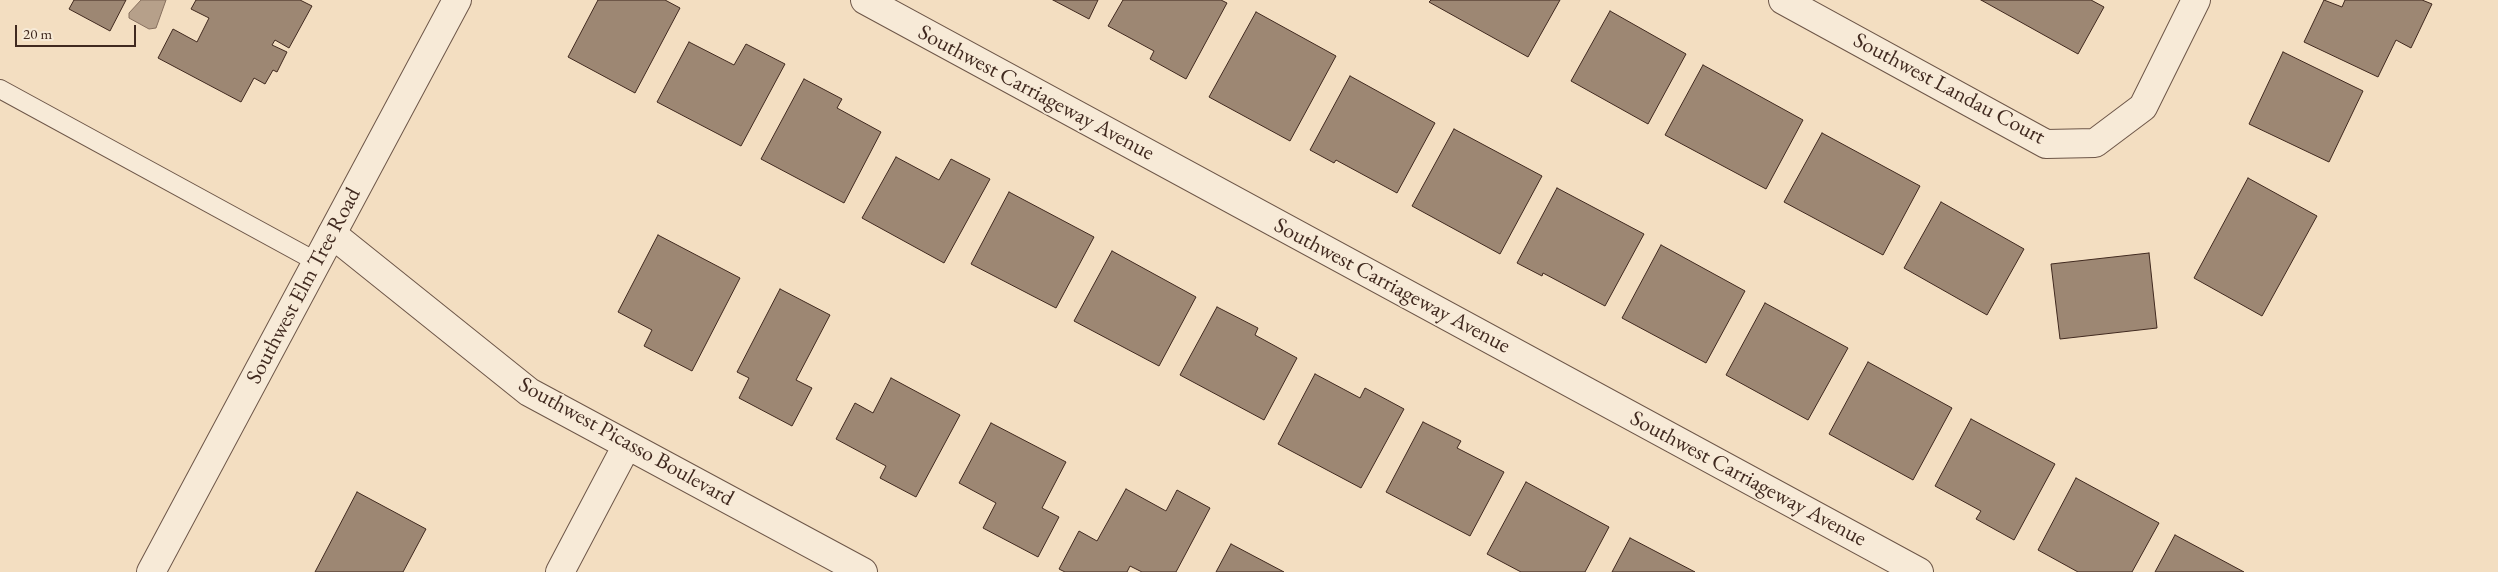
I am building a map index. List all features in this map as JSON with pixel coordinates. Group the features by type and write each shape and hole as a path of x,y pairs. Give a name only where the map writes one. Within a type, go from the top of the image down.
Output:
{"street":[{"name":"Southwest Elm Tree Road","path":"151,572 457,0"},
{"name":"Southwest Carriageway Avenue","path":"865,0 1919,572"},
{"name":"Southwest Landau Court","path":"1783,0 2046,144 2095,144 2143,107 2196,0"},
{"name":"Southwest Picasso Boulevard","path":"332,234 529,392 863,572"},
{"path":"560,572 627,445"}],"lane":[{"path":"0,89 317,262"}],"shaded area":[{"path":"141,0 166,0 156,28 149,29 129,18 129,13"}],"building":[{"path":"74,0 126,0 110,31 69,9"},
{"path":"196,0 300,0 312,6 289,48 275,40 272,45 287,52 277,72 273,70 265,84 254,78 241,102 158,58 173,29 197,42 209,18 191,9"},
{"path":"598,0 665,0 680,8 635,93 568,57"},
{"path":"1053,0 1098,0 1089,19"},
{"path":"1123,0 1221,0 1227,3 1186,79 1150,59 1154,51 1108,26"},
{"path":"1431,0 1560,0 1528,57 1429,2"},
{"path":"1981,0 2091,0 2104,7 2078,54"},
{"path":"2324,0 2342,7 2345,0 2422,0 2432,4 2411,48 2396,40 2378,77 2304,42"},
{"path":"1610,11 1686,54 1648,124 1571,81"},
{"path":"1256,12 1336,56 1290,141 1209,97"},
{"path":"689,42 734,65 746,44 785,64 741,146 657,102"},
{"path":"2283,52 2363,91 2329,162 2249,124"},
{"path":"1703,65 1803,120 1766,189 1665,135"},
{"path":"1350,76 1435,123 1397,193 1336,160 1334,163 1310,150"},
{"path":"804,79 842,99 837,108 881,132 844,203 761,159"},
{"path":"1454,129 1542,176 1500,254 1412,206"},
{"path":"1822,133 1920,186 1883,255 1784,202"},
{"path":"896,157 939,180 951,159 990,179 944,263 862,218"},
{"path":"2248,178 2317,216 2262,316 2194,278"},
{"path":"1557,188 1644,234 1605,306 1543,273 1542,276 1517,263"},
{"path":"1009,192 1094,237 1056,308 971,264"},
{"path":"1941,202 2024,249 1987,315 1904,268"},
{"path":"658,235 740,278 692,371 644,346 652,330 618,312"},
{"path":"1661,245 1745,291 1706,363 1622,318"},
{"path":"1112,251 1196,297 1159,366 1074,321"},
{"path":"2149,253 2157,328 2060,339 2051,264"},
{"path":"780,289 830,315 796,380 812,388 792,426 739,398 749,378 737,372"},
{"path":"1765,303 1848,348 1808,420 1726,375"},
{"path":"1217,307 1258,328 1255,335 1297,358 1264,420 1180,375"},
{"path":"1868,362 1952,408 1913,480 1829,434"},
{"path":"1315,374 1360,398 1365,388 1404,409 1361,488 1278,444"},
{"path":"891,378 960,415 916,497 880,478 886,466 836,439 855,403 873,413"},
{"path":"1971,419 2055,464 2014,540 1976,519 1981,511 1935,486"},
{"path":"1423,422 1461,441 1457,448 1504,472 1470,536 1386,492"},
{"path":"991,423 1066,462 1042,508 1059,517 1038,557 983,528 996,503 959,483"},
{"path":"2076,478 2159,523 2132,572 2078,572 2038,550"},
{"path":"1526,482 1609,527 1585,572 1521,572 1487,554"},
{"path":"1126,489 1166,511 1177,490 1210,508 1176,572 1142,572 1130,566 1127,572 1065,572 1059,569 1079,531 1097,541"},
{"path":"357,492 426,529 403,572 315,572"},
{"path":"2175,535 2244,572 2155,572"},
{"path":"1630,538 1695,572 1612,572"},
{"path":"1231,544 1284,572 1216,572"}]}
